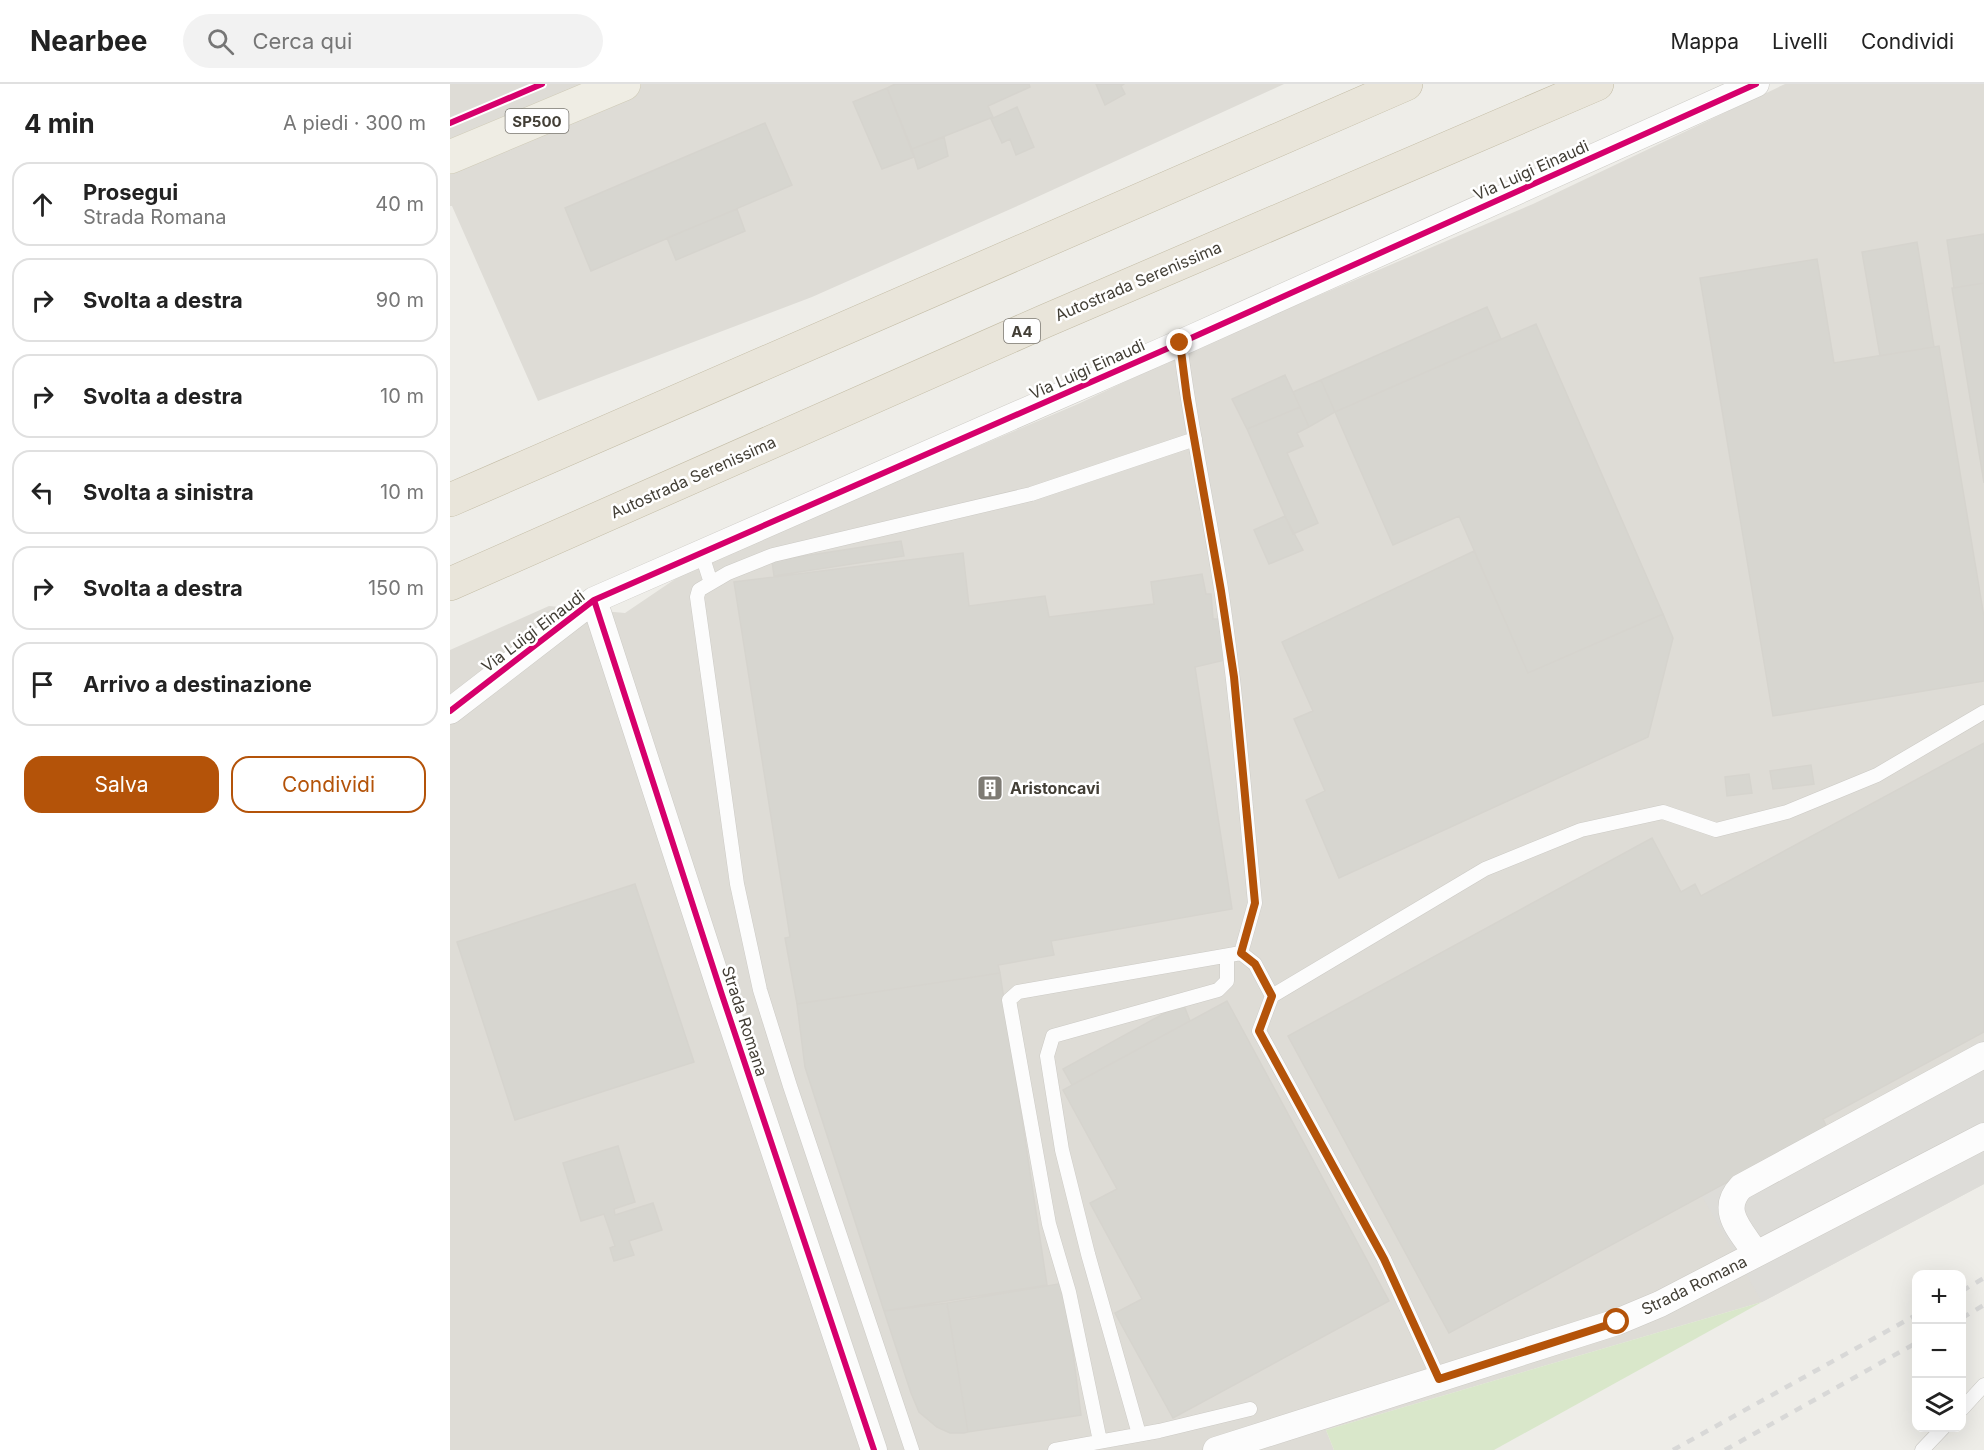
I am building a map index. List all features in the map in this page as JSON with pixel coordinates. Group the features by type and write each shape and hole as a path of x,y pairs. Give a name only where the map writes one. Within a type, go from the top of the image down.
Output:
{"highway":[{"path":"450,500 1406,84"},
{"name":"Autostrada Serenissima","path":"450,584 1045,321 1597,84"}],"main road":[{"name":"SP500","path":"450,157 624,84"}],"street":[{"name":"Via Luigi Einaudi","path":"450,711 594,600 1180,343 1756,84"},
{"name":"Strada Romana","path":"594,600 874,1450"},
{"path":"1756,1254 1731,1215 1730,1204 1741,1187 1984,1055"},
{"name":"Strada Romana","path":"1216,1450 1617,1322 1660,1304 1984,1136"}],"lane":[{"path":"1139,1434 1072,1194 1062,1149 1047,1056 1053,1036 1218,990 1227,981 1234,954 1255,903 1234,677 1187,398 1180,343"},
{"path":"912,1450 760,990 737,884 697,597 699,590 728,573 773,555 1030,494 1195,439"},
{"path":"701,552 711,583"},
{"path":"1439,1379 1384,1259 1259,1031 1272,996 1485,869 1581,830 1663,812 1716,831 1787,812 1877,776 1984,712"},
{"path":"1100,1441 1069,1292 1049,1224 1010,1000 1018,992 1234,954 1255,964 1272,996"},
{"path":"1966,1405 1984,1385"},
{"path":"1055,1450 1159,1431 1250,1408"},
{"path":"1922,1450 1939,1432"}],"shaded area":[{"path":"450,84 1284,84 812,297 538,401 452,206 450,206"},
{"path":"1785,84 1984,84 1984,1184 1762,1302 1326,1430 1334,1450 450,1450 450,650 549,606 625,613 693,567 1078,404 1205,344 1533,204"},
{"path":"1984,1039 1984,1184 1762,1302 1702,1196"}],"green space":[{"path":"1762,1302 1494,1450 1334,1450 1326,1430"}],"building":[{"path":"895,84 1029,84 1030,87 988,106 993,117 912,149 887,88"},
{"path":"1096,84 1124,84 1121,86 1125,94 1105,105"},
{"path":"887,88 914,157 882,169 853,102"},
{"path":"1017,107 1034,147 1016,155 1010,139 1002,143 991,119"},
{"path":"765,123 792,185 591,271 565,208"},
{"path":"944,137 948,156 918,169 912,149"},
{"path":"737,209 745,231 676,260 667,238"},
{"path":"1984,234 1984,283 1954,288 1947,240"},
{"path":"1917,242 1934,347 1880,356 1862,252"},
{"path":"1817,259 1834,363 1939,346 1984,617 1984,681 1773,716 1700,278"},
{"path":"1984,283 1984,483 1952,288"},
{"path":"1487,307 1501,339 1335,412 1321,380"},
{"path":"1536,324 1663,614 1528,673 1459,516 1393,545 1335,412"},
{"path":"1285,375 1300,407 1247,429 1232,399"},
{"path":"1321,380 1335,412 1309,427 1293,392"},
{"path":"1300,407 1309,427 1297,433 1303,446 1287,453 1318,523 1293,534 1247,429"},
{"path":"1285,516 1303,550 1269,564 1254,530"},
{"path":"901,541 904,556 774,576 772,561"},
{"path":"1474,551 1528,673 1663,614 1673,638 1648,737 1339,878 1306,800 1325,791 1294,719 1313,711 1282,642"},
{"name":"Aristoncavi","path":"963,553 969,606 1045,596 1049,617 1154,604 1151,582 1202,574 1206,594 1211,594 1213,619 1219,619 1225,660 1195,667 1232,909 1051,941 1054,955 998,965 1000,973 797,1004 785,938 790,937 734,582"},
{"path":"1984,743 1984,1032 1823,1119 1827,1128 1449,1333 1288,1036 1652,838 1681,892 1695,884 1701,896"},
{"path":"1811,765 1814,784 1773,789 1770,771"},
{"path":"1749,774 1752,793 1727,796 1725,777"},
{"path":"635,884 694,1062 515,1120 457,942"},
{"path":"1000,973 1047,1285 884,1311 805,1067 797,1004"},
{"path":"1227,1001 1389,1301 1173,1418 1115,1313 1142,1299 1090,1203 1117,1189 1063,1090"},
{"path":"1183,1003 1190,1021 1072,1085 1063,1069"},
{"path":"618,1146 635,1202 614,1209 615,1215 653,1203 662,1230 629,1241 634,1255 614,1261 610,1248 615,1246 604,1214 581,1221 563,1163"},
{"path":"1064,1283 1081,1415 968,1432 947,1303"},
{"path":"947,1303 968,1432 964,1433 950,1433 937,1427 919,1412 884,1311"}],"railway":[{"path":"1966,1289 1984,1278"},
{"path":"1966,1316 1984,1305"},
{"path":"1673,1450 1912,1317"},
{"path":"1725,1450 1912,1345"}],"cycle path":[{"path":"450,123 542,84"},
{"path":"450,711 594,600 1180,343 1756,84"},
{"path":"594,600 722,995 874,1450"}],"place":[{"name":"Aristoncavi","path":"990,788"}],"route":[{"path":"1180,343 1187,398 1234,677 1255,903 1241,953 1255,964 1272,996 1259,1031 1384,1259 1439,1379 1617,1322"}]}
